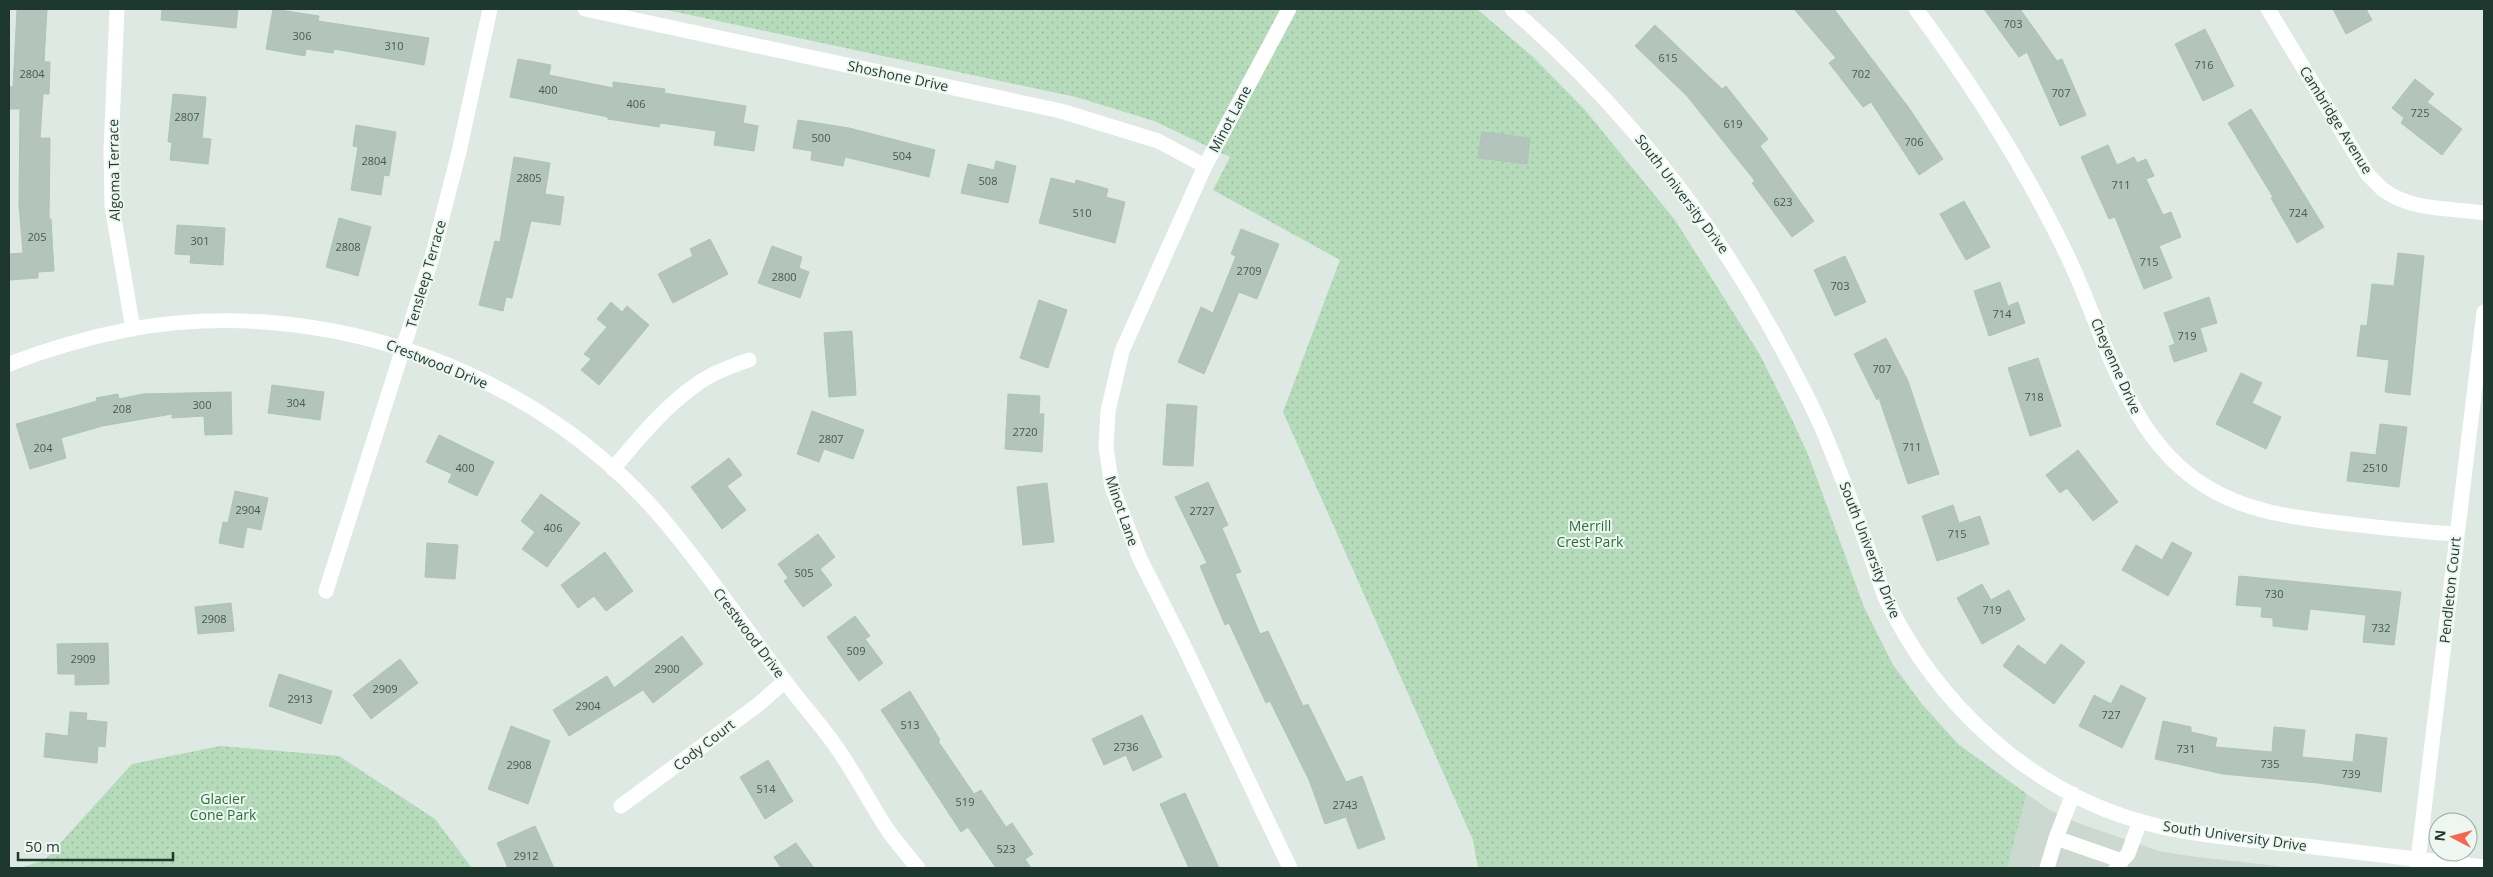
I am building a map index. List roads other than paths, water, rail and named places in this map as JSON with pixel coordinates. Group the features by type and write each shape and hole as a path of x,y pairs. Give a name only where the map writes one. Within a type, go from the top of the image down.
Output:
{"street":[{"name":"Algoma Terrace","path":"117,9 111,151 112,206 132,329"},
{"name":"Tensleep Terrace","path":"326,591 432,257 459,152 490,9"},
{"name":"Shoshone Drive","path":"585,9 1061,111 1158,140 1205,166"},
{"name":"Minot Lane","path":"1289,9 1205,166 1122,351 1108,411 1107,463 1120,514 1140,559 1183,644 1290,868"},
{"name":"South University Drive","path":"1512,9 1581,73 1627,123 1678,185 1730,258 1755,298 1808,398 1829,445 1885,597 1896,619 1932,676 1963,713 1992,740 2025,766 2073,794 2099,807 2140,821 2196,833 2418,864 2484,867"},
{"name":"Cheyenne Drive","path":"1916,9 1970,86 2016,160 2067,254 2132,407 2150,436 2176,464 2206,486 2234,501 2267,513 2410,531 2456,534"},
{"name":"Cambridge Avenue","path":"2268,9 2368,175 2385,191 2404,201 2429,207 2484,213"},
{"name":"Pendleton Court","path":"2418,864 2484,312"},
{"name":"Crestwood Drive","path":"9,364 86,339 132,329 190,323 255,322 316,328 378,341 447,365 499,389 548,418 586,446 613,469 665,522 837,748 889,831 918,868"},
{"path":"613,469 640,437 697,384 725,368 749,360"},
{"name":"Cody Court","path":"621,806 694,754 759,704 785,681"},
{"path":"2047,868 2073,794"},
{"path":"2056,838 2119,864 2128,854 2140,821"}],"park label":[{"name":"Merrill Crest Park","path":"1590,534"},
{"name":"Glacier Cone Park","path":"223,808"}]}
